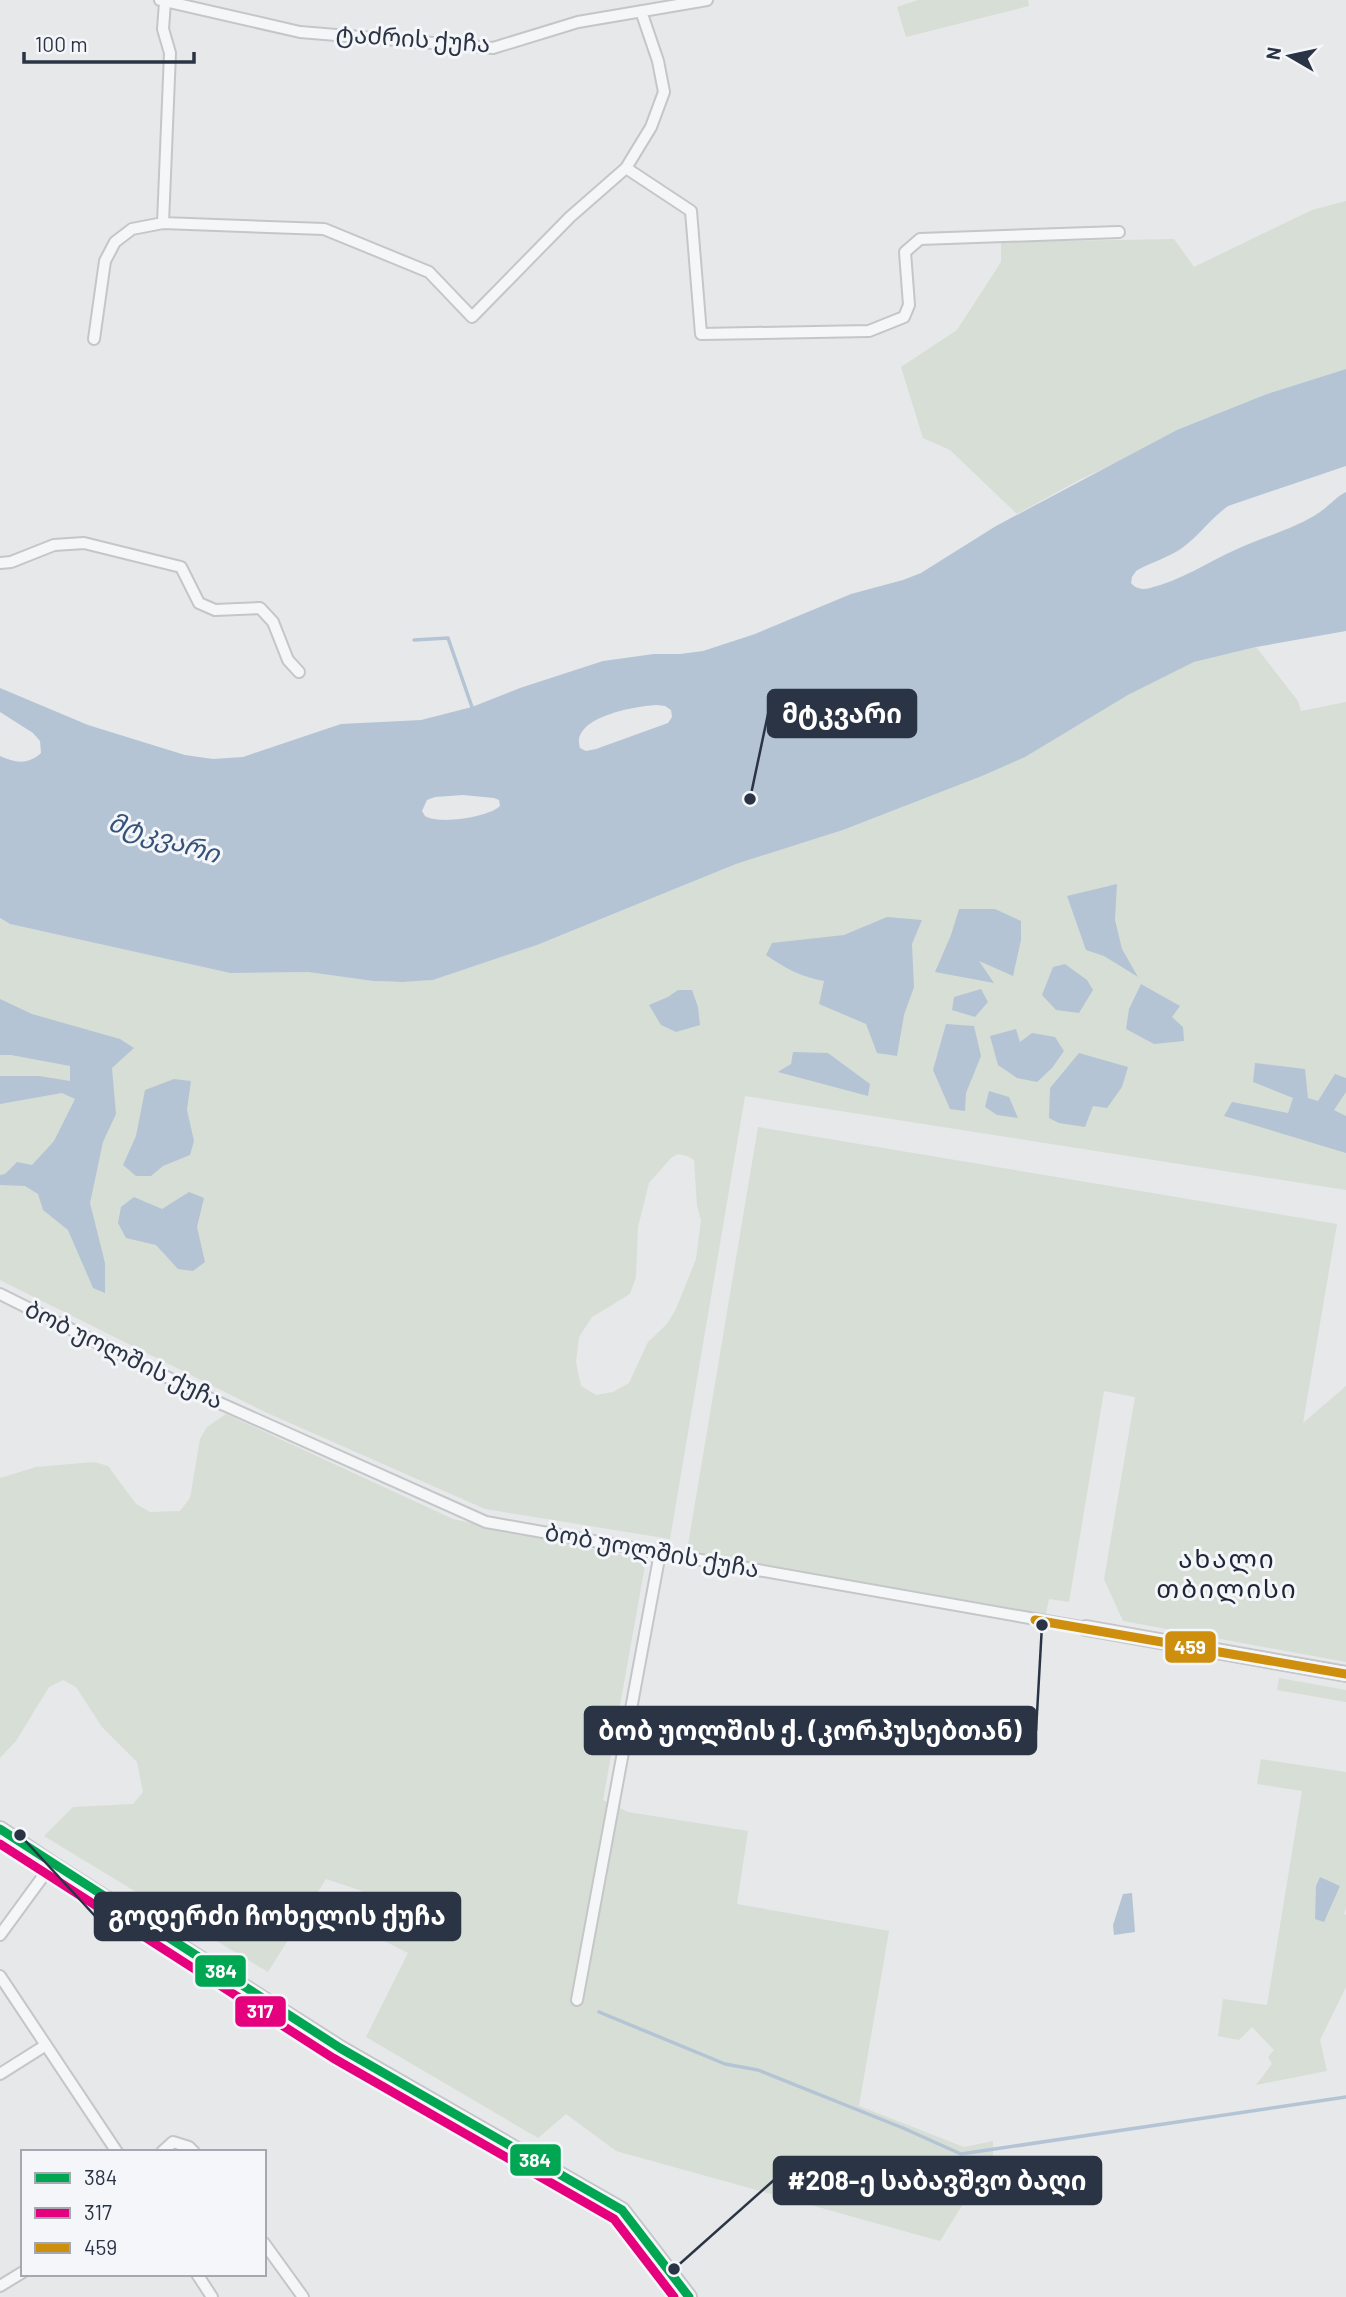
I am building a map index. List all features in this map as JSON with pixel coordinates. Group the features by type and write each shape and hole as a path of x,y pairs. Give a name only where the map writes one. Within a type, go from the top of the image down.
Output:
{"street":[{"name":"ტაძრის ქუჩა","path":"163,1 299,32 493,48 578,22 707,0"},
{"path":"163,1 163,29 170,52 163,223"},
{"path":"94,340 105,261 115,242 132,229 163,223 324,229 429,272 472,317 570,217 626,168 651,127 664,92 641,11"},
{"path":"626,168 691,211 701,334 869,331 904,317 909,305 905,253 920,239 1119,232"},
{"path":"0,563 11,562 54,545 85,542 181,567 199,603 215,610 260,608 272,622 288,660 299,671"},
{"name":"ბობ უოლშის ქუჩა","path":"0,1294 213,1400 486,1522 1346,1674"},
{"path":"577,2000 660,1553"},
{"path":"0,1829 340,2048 622,2210 690,2297"},
{"path":"0,1935 52,1864"},
{"path":"0,1976 116,2150"},
{"path":"0,2074 46,2045"},
{"path":"164,2150 173,2142 192,2150"},
{"path":"266,2246 303,2297"},
{"path":"0,2286 21,2273"},
{"path":"198,2276 212,2297"}],"shaded area":[{"path":"918,0 1028,0 1029,6 906,37 897,7"},
{"path":"1346,201 1346,369 1267,394 1081,479 1017,514 950,450 923,438 901,367 957,330 1001,262 1001,242 1174,239 1194,267 1312,210"},
{"path":"1256,647 1298,701 1301,711 1346,702 1346,1190 745,1096 670,1539 485,1509 265,1412 0,1280 0,918 10,924 230,973 308,972 373,981 433,980 537,945 736,864 843,830 982,776 1073,728 1128,695 1194,662","holes":["678,1154 694,1160 697,1206 701,1220 696,1259 676,1309 667,1324 648,1342 629,1383 613,1392 596,1395 581,1386 576,1362 579,1337 592,1317 630,1294 636,1277 638,1227 649,1183 671,1158"]},
{"path":"758,1127 1337,1224 1303,1423 1346,1386 1346,1662 1123,1621 1104,1579 1135,1397 1104,1391 1069,1602 1049,1599 1046,1614 687,1551"},
{"path":"226,1414 453,1519 646,1560 603,1800 628,1812 748,1831 737,1904 889,1931 859,2106 964,2147 993,2141 993,2156 940,2241 616,2151 566,2114 538,2138 366,2037 408,1953 349,1923 362,1891 326,1879 268,1972 44,1836 73,1807 133,1804 143,1792 137,1762 102,1727 76,1687 63,1680 49,1687 16,1741 0,1758 0,1478 36,1467 94,1462 108,1466 136,1504 150,1512 180,1511 190,1498 200,1439 207,1427"},
{"path":"1279,1678 1346,1690 1346,1702 1277,1690"},
{"path":"1261,1759 1346,1772 1346,1987 1320,2040 1327,2071 1256,2085 1272,2064 1268,2057 1274,2050 1252,2027 1239,2040 1218,2036 1223,1999 1267,2005 1302,1791 1257,1784"}],"water":[{"path":"1346,369 1346,466 1228,506 1182,548 1136,571 1131,583 1144,589 1172,581 1235,550 1300,523 1346,492 1346,631 1256,647 1194,662 1128,695 1025,757 982,776 843,830 736,864 537,945 433,980 373,981 308,972 230,973 10,924 0,918 0,756 21,762 31,760 41,753 40,741 33,733 0,712 0,688 88,725 185,755 213,759 243,757 341,724 421,720 472,707 603,661 703,651 755,634 851,594 903,580 921,573 996,526 1177,430 1267,394","holes":["657,705 671,710 672,717 668,723 596,749 586,751 580,748 580,737 585,728 594,721 621,711","463,795 494,798 499,800 500,806 486,813 452,820 432,819 422,811 427,800"]},
{"path":"1117,884 1115,920 1122,949 1138,977 1104,956 1086,950 1067,896"},
{"path":"959,909 995,909 1021,921 1021,940 1013,976 979,961 994,983 935,972"},
{"path":"887,917 922,920 912,944 914,987 904,1015 897,1056 877,1053 866,1024 819,1004 824,981 794,971 766,955 772,943 844,935"},
{"path":"1065,964 1087,980 1093,990 1079,1013 1056,1010 1042,995 1053,967"},
{"path":"1141,984 1180,1006 1172,1017 1183,1027 1184,1041 1154,1044 1126,1029 1129,1009"},
{"path":"981,989 988,1002 975,1017 952,1010 954,997"},
{"path":"678,990 692,990 700,1025 676,1032 661,1025 649,1005"},
{"path":"0,999 32,1014 120,1039 134,1048 112,1068 116,1114 103,1142 90,1203 105,1263 105,1293 93,1288 68,1230 43,1210 38,1194 25,1186 0,1185 0,1175 5,1174 17,1162 32,1165 54,1141 75,1099 62,1093 0,1104 0,1076 39,1076 70,1081 70,1066 0,1055"},
{"path":"946,1024 974,1026 981,1056 966,1093 965,1111 950,1109 933,1070"},
{"path":"1016,1029 1020,1042 1032,1033 1055,1037 1064,1051 1052,1068 1037,1082 1017,1078 998,1065 990,1036"},
{"path":"793,1052 828,1053 870,1084 868,1096 778,1072 791,1064"},
{"path":"1079,1053 1128,1067 1122,1087 1107,1108 1093,1106 1085,1127 1059,1123 1049,1118 1050,1088"},
{"path":"1255,1063 1305,1069 1308,1098 1318,1101 1335,1074 1346,1078 1346,1092 1334,1110 1346,1116 1346,1153 1224,1116 1232,1102 1288,1113 1293,1098 1253,1082"},
{"path":"174,1079 191,1081 187,1110 194,1141 190,1155 163,1166 151,1176 136,1176 123,1165 136,1136 145,1090"},
{"path":"989,1091 1009,1097 1018,1118 997,1115 985,1107"},
{"path":"189,1192 204,1198 197,1227 205,1262 193,1271 178,1269 156,1245 126,1238 118,1223 121,1207 134,1197 162,1209"},
{"path":"1320,1877 1340,1886 1324,1922 1315,1919 1316,1886"},
{"path":"1132,1893 1135,1932 1114,1935 1113,1925 1123,1894"}],"waterway":[{"path":"414,640 448,638 473,710"},
{"path":"599,2012 725,2064 758,2070 961,2154 1346,2097"}],"transit line":[{"name":"459","path":"1035,1620 1346,1674"},
{"name":"384","path":"0,1829 340,2048 622,2210 689,2297"},
{"name":"317","path":"0,1844 333,2058 614,2219 674,2297"}],"place":[{"name":"მტკვარი","path":"750,799"},
{"name":"ბობ უოლშის ქ. (კორპუსებთან)","path":"1042,1625"},
{"name":"გოდერძი ჩოხელის ქუჩა","path":"20,1835"},
{"name":"#208-ე საბავშვო ბაღი","path":"674,2269"}],"district":[{"name":"ახალი თბილისი","path":"1227,1574"}]}
